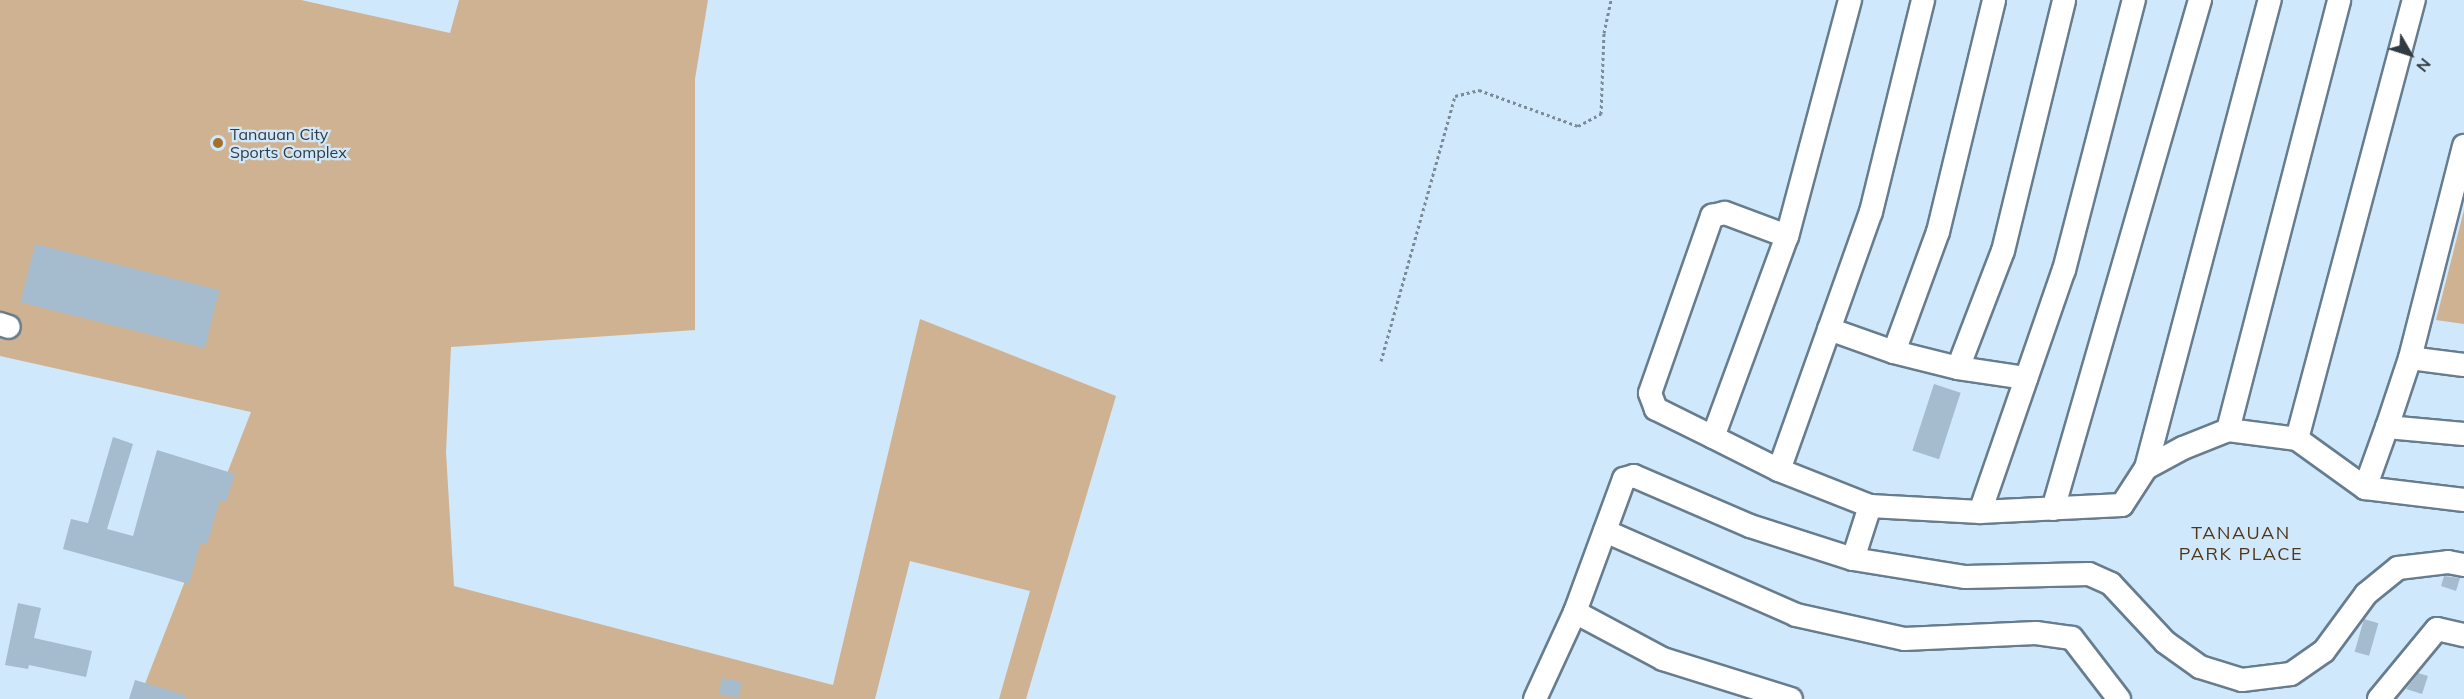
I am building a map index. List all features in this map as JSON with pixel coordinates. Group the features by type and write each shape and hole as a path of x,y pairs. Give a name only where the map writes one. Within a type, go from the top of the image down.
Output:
{"street":[{"path":"1713,437 1787,236 1850,0"},
{"path":"1779,470 1871,212 1923,0"},
{"path":"1894,352 1938,232 1994,0"},
{"path":"1958,368 2003,251 2064,0"},
{"path":"1980,512 2064,270 2134,0"},
{"path":"2053,509 2200,0"},
{"path":"1787,236 1725,213 1712,216 1650,393 1656,409 1779,470 1870,506 1980,512 2122,505 2146,468 2270,0"},
{"path":"2228,430 2339,0"},
{"path":"2297,439 2414,0"},
{"path":"2365,488 2410,358 2464,146"},
{"path":"1829,329 1894,352 1958,368 2026,378"},
{"path":"2410,358 2464,365"},
{"path":"2387,427 2464,434"},
{"path":"2146,468 2228,430 2297,439 2365,488 2464,500"},
{"path":"1542,697 1624,479 1634,476 1750,526 1852,559 1966,577 2089,574 2111,584 2165,642 2200,667 2242,680 2291,674 2324,651 2366,594 2398,568 2448,562 2464,565"},
{"path":"1852,559 1870,506"},
{"path":"1605,531 1796,615 1905,639 2036,633 2072,638 2119,699"},
{"path":"1575,612 1663,659 1791,699"},
{"path":"2379,699 2437,629 2464,635"}],"path":[{"path":"1381,361 1455,96 1479,90 1578,126 1601,114 1604,33 1611,0"}],"shaded area":[{"path":"0,0 301,0 450,33 459,0 708,0 695,79 695,330 451,347 446,452 454,586 833,685 920,319 1116,396 1026,699 999,699 1030,591 910,561 875,699 139,699 251,412 0,356"},
{"path":"2464,210 2464,324 2436,320"}],"building":[{"path":"35,244 219,290 205,348 20,302"},
{"path":"1934,384 1961,393 1939,459 1912,451"},
{"path":"113,437 133,444 107,529 133,536 157,450 235,474 226,502 220,500 207,544 201,542 189,584 63,549 71,519 88,523"},
{"path":"2444,576 2460,578 2456,591 2441,586"},
{"path":"18,603 41,608 34,638 92,651 86,677 29,665 28,669 5,665"},
{"path":"2364,619 2378,623 2369,656 2355,652"},
{"path":"2418,673 2428,676 2422,694 2406,689"},
{"path":"722,678 742,682 739,698 719,694"},
{"path":"135,680 185,695 185,699 129,699"}],"place":[{"name":"Tanauan City Sports Complex","path":"218,143"}],"district":[{"name":"TANAUAN PARK PLACE","path":"2241,544"}]}
